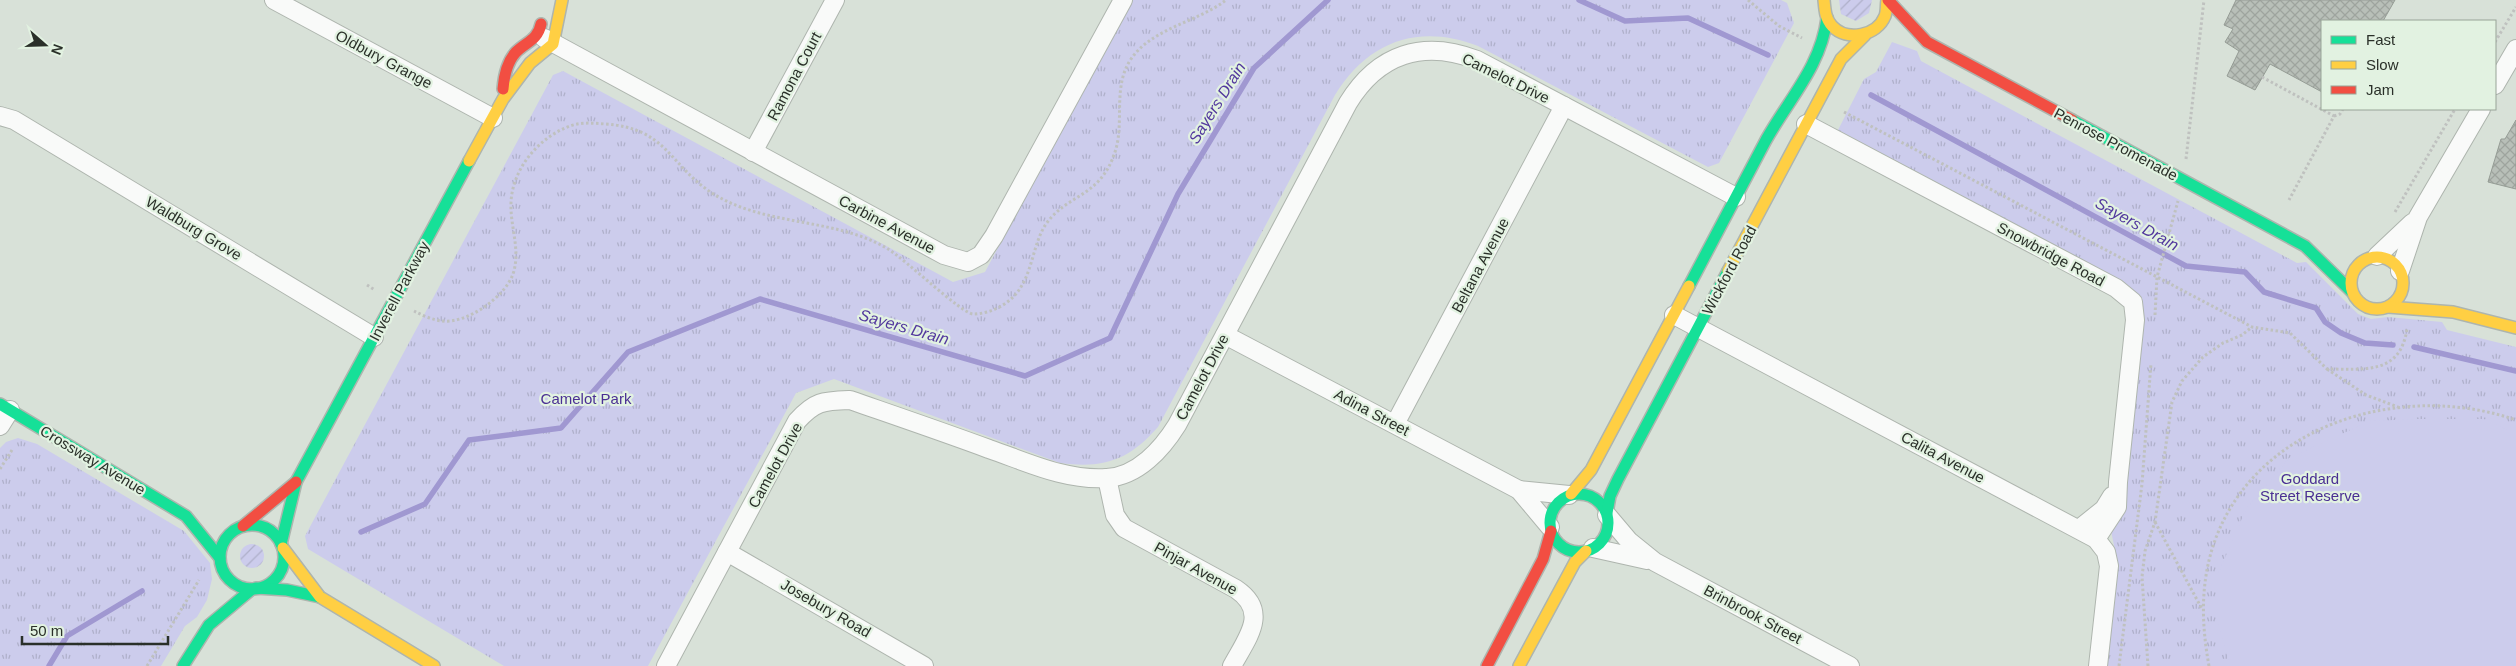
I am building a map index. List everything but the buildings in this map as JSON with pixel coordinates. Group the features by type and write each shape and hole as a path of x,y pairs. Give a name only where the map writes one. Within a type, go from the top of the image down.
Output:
{"street":[{"name":"Oldbury Grange","path":"274,0 493,118"},
{"path":"546,39 562,0"},
{"name":"Ramona Court","path":"753,152 835,0"},
{"name":"Carbine Avenue","path":"546,39 944,255 964,262 975,260 981,255 994,236 1123,0"},
{"name":"Wickford Road","path":"1607,514 1610,496 1618,479 1806,124 1842,59 1866,34 1877,27 1884,19 1887,0"},
{"name":"Penrose Promenade","path":"1887,0 1928,42 2305,246 2351,291"},
{"path":"1823,6 1833,27 1844,34 1887,35"},
{"name":"Wickford Road","path":"1570,495 1591,470 1777,121 1816,61 1821,48 1823,6"},
{"path":"541,13 546,39"},
{"name":"Inverell Parkway","path":"503,99 505,74 514,54 546,39"},
{"name":"Inverell Parkway","path":"282,546 296,482 503,99 546,39"},
{"name":"Penrose Promenade","path":"1910,39 1928,42"},
{"path":"2496,83 2516,49"},
{"name":"Camelot Drive","path":"666,666 797,422 810,407 824,400 850,400 1069,475 1107,478 1136,467 1159,450 1177,425 1348,103 1358,87 1377,68 1389,60 1416,52 1454,52 1477,60 1736,197"},
{"name":"Waldburg Grove","path":"0,106 7,118 374,337"},
{"name":"Beltana Avenue","path":"1395,424 1564,106"},
{"path":"2388,306 2401,294 2401,273 2418,217 2480,110"},
{"name":"Snowbridge Road","path":"1806,124 2116,288 2130,298 2135,308 2135,320 2118,482 2118,507 2096,539"},
{"path":"2418,217 2374,257 2356,266 2352,274 2351,291 2362,305 2370,308 2388,306 2453,312 2516,328"},
{"name":"Penrose Promenade","path":"2305,246 2322,249"},
{"path":"2349,255 2391,260 2413,285"},
{"path":"2430,298 2453,312"},
{"name":"Calita Avenue","path":"1674,316 2096,539"},
{"name":"Adina Street","path":"1225,335 1519,490 1570,495"},
{"path":"0,426 5,407"},
{"name":"Crossway Avenue","path":"5,407 186,516 209,521"},
{"name":"Pinjar Avenue","path":"1107,478 1115,515 1124,528 1236,589 1249,599 1254,613 1253,626 1232,666"},
{"name":"Inverell Parkway","path":"242,526 296,482"},
{"name":"Snowbridge Road","path":"2079,529 2104,509 2112,498 2118,482"},
{"name":"Adina Street","path":"1519,490 1550,529"},
{"path":"1487,666 1540,566 1554,508 1570,495 1589,495 1602,505 1607,514 1606,534 1590,550 1574,562 1519,666"},
{"name":"Brinbrook Street","path":"1607,514 1629,541 1655,562 1850,666"},
{"name":"Crossway Avenue","path":"186,516 220,559"},
{"path":"222,524 258,525 266,528 282,546 320,597"},
{"path":"218,583 220,559 225,539 242,526"},
{"path":"1550,529 1554,539 1568,550 1590,550"},
{"path":"2096,539 2106,552 2108,566 2098,666"},
{"path":"209,625 254,589 267,585 275,579 284,559 282,546"},
{"name":"Brinbrook Street","path":"1590,550 1655,562"},
{"name":"Josebury Road","path":"727,552 924,666"},
{"path":"220,559 228,578 243,588 287,590 320,597 434,666"},
{"path":"184,666 209,625 213,607"}],"path":[{"path":"1748,0 1779,26 1821,48"},
{"path":"2154,316 2157,277 2183,180 2204,0"},
{"path":"2496,40 2516,6"},
{"path":"2262,78 2321,109"},
{"path":"2323,110 2334,116"},
{"path":"2289,200 2334,116 2340,114 2342,110"},
{"path":"2392,217 2454,110"},
{"path":"1844,112 2252,327 2290,333 2327,369 2366,395 2398,407"},
{"path":"2327,369 2371,368 2391,361 2401,352 2407,326"},
{"path":"2148,666 2142,577 2145,551 2155,522 2171,411 2176,391 2190,370 2203,357 2224,343 2242,335 2252,327"},
{"path":"2119,666 2142,484 2152,356"},
{"path":"2208,666 2202,609 2205,578 2217,535 2238,499 2269,463 2309,433 2337,422 2398,407 2454,405 2487,411 2516,420"},
{"path":"0,469 12,450"},
{"path":"2155,522 2165,545 2202,609"},
{"path":"147,666 199,580"}],"green space":[{"name":"Camelot Park","path":"1131,0 1781,0 1787,3 1794,23 1719,163 1708,167 1478,46 1456,39 1435,36 1416,37 1397,42 1379,50 1363,61 1348,76 1335,95 1158,427 1137,447 1115,460 1103,463 1076,465 1060,463 834,379 796,393 648,666 504,666 308,549 305,536 553,75 563,71 953,282 985,272"},
{"path":"1839,0 1872,0 1869,13 1856,21 1841,14"},
{"name":"Goddard Street Reserve","path":"1892,42 1917,51 1921,61 2297,263 2306,262 2358,314 2371,319 2388,317 2442,322 2447,330 2516,347 2516,666 2107,666 2117,560 2111,531 2124,502 2144,315 2142,301 2129,286 1838,130 1864,79 1876,72"},
{"path":"2484,419 2516,434 2516,666 2230,666 2218,624 2218,574 2246,509 2289,458 2370,421"},
{"path":"18,438 37,444 184,531 210,563 212,579 207,600 197,617 185,626 161,666 0,666 0,448 6,442"},
{"path":"252,544 260,548 264,556 260,564 252,568 244,564 240,556 244,548"}],"waterway":[{"name":"Sayers Drain","path":"361,532 425,504 469,440 561,428 628,352 760,299 1025,376 1110,338 1178,194 1254,68 1328,0"},
{"name":"Sayers Drain","path":"1579,0 1625,21 1688,18 1768,55"},
{"name":"Sayers Drain","path":"1871,95 2186,266 2245,272 2264,292 2316,308 2325,322 2341,333 2365,343 2393,345"},
{"name":"Sayers Drain","path":"2414,347 2516,371"},
{"name":"Sayers Drain","path":"49,666 67,636 142,591"}],"traffic: fast":[{"path":"1689,286 1766,140 1811,67 1824,35 1827,18"},
{"path":"2072,120 2305,246 2351,291"},
{"path":"281,544 296,482 469,161"},
{"path":"1607,513 1610,496 1618,479 1728,271"},
{"path":"0,404 186,516 220,558"},
{"path":"1573,494 1585,494 1600,502 1608,517 1608,523 1608,529 1600,544 1585,552 1573,552 1558,544 1550,529 1550,517 1558,502 1573,494"},
{"path":"252,525 270,531 278,539 284,557 278,575 270,583 252,589 234,583 226,575 220,557 226,539 234,531 252,525"},
{"path":"256,588 287,590 320,597"},
{"path":"183,666 209,625 252,589"}],"traffic: slow":[{"path":"469,161 503,99 530,63 553,44 562,0"},
{"path":"1824,0 1825,11 1832,26 1838,31 1853,35 1869,32 1881,23 1886,14 1887,0"},
{"path":"1728,271 1841,59 1865,35"},
{"path":"2372,257 2382,257 2396,264 2403,278 2403,283 2403,288 2396,302 2382,309 2372,309 2362,305 2355,298 2351,288 2351,278 2355,268 2362,261 2372,257"},
{"path":"1571,494 1591,470 1689,286"},
{"path":"2388,307 2453,312 2516,328"},
{"path":"283,548 320,597 434,666"},
{"path":"1519,666 1575,562 1586,551"}],"traffic: jam":[{"path":"1888,0 1927,42 2072,120"},
{"path":"503,89 505,74 510,60 516,52 537,34 541,24"},
{"path":"243,526 296,482"},
{"path":"1487,666 1543,559 1551,531"}]}
